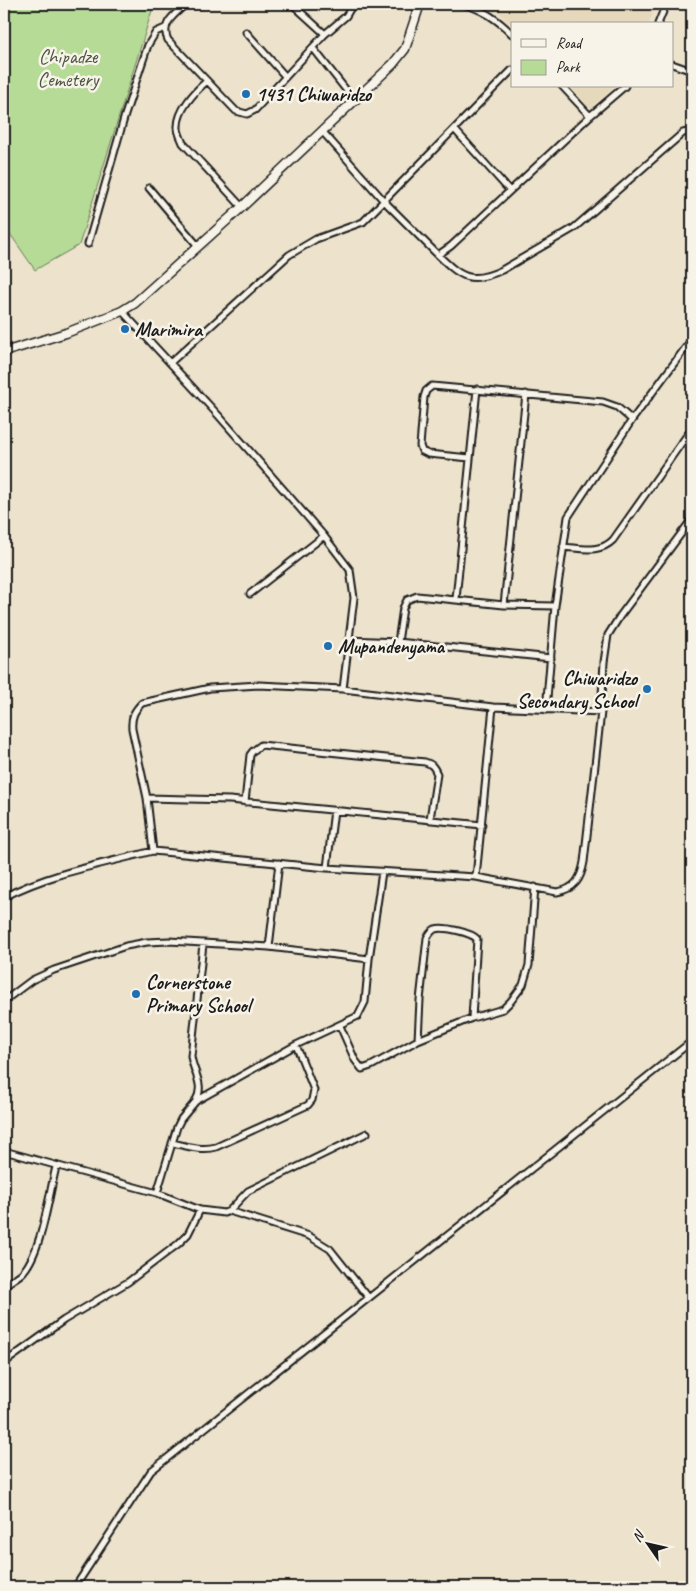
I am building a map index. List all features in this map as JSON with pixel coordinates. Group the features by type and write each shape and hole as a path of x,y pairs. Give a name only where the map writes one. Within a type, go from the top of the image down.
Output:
{"street":[{"path":"88,244 125,116 148,45 156,32 165,28 171,18 186,4"},
{"path":"292,4 325,34"},
{"path":"165,28 168,40 207,81 236,111 247,114 255,110 325,34 346,16 352,4"},
{"path":"4,352 66,333 122,311 149,291 242,207 400,56 410,38 420,4"},
{"path":"463,4 487,13 498,20 511,33"},
{"path":"659,22 666,4"},
{"path":"246,32 285,76"},
{"path":"313,48 354,100"},
{"path":"674,65 691,71 692,64"},
{"path":"170,363 289,255 316,239 363,222 511,71"},
{"path":"207,81 187,104 178,126 179,134 183,143 242,207"},
{"path":"564,88 590,116"},
{"path":"438,255 451,246 590,116 623,88"},
{"path":"454,130 510,191"},
{"path":"322,131 384,202 456,272 470,278 502,270 574,228 683,133 692,131"},
{"path":"149,188 198,246"},
{"path":"122,311 324,536 350,570 354,598 343,689"},
{"path":"546,710 554,606 568,517 632,420 692,339"},
{"path":"470,458 428,454 422,450 420,446 424,397 426,391 432,386 603,402 617,407 632,420"},
{"path":"456,599 477,389"},
{"path":"504,605 526,394"},
{"path":"563,547 600,549 607,546 692,428"},
{"path":"4,897 23,887 60,875 153,852 327,868 476,877 557,892 566,891 573,887 582,873 608,635 692,519"},
{"path":"250,594 324,536"},
{"path":"398,642 404,603 411,597 456,599 504,605 554,606"},
{"path":"348,640 398,642 550,658"},
{"path":"153,852 147,798 131,719 135,710 142,703 210,688 260,685 343,689 493,707 601,712"},
{"path":"476,877 493,707"},
{"path":"245,802 250,755 261,745 430,764 434,767 436,774 430,819"},
{"path":"147,798 245,802 482,824"},
{"path":"327,868 334,810"},
{"path":"269,947 279,863"},
{"path":"196,1101 296,1045 340,1026 362,1012 365,1002 368,959 382,872"},
{"path":"340,1026 355,1060 362,1069 372,1066 418,1040 472,1018 503,1009 523,985 529,965 535,887"},
{"path":"418,1040 420,1000 427,938 435,929 473,934 477,939 472,1018"},
{"path":"4,1001 32,980 54,970 126,946 147,942 169,941 269,947 368,959"},
{"path":"157,1194 181,1119 199,1095 200,1084 192,1063 192,1051 203,944"},
{"path":"75,1587 151,1471 692,1042"},
{"path":"172,1143 208,1150 308,1105 312,1100 314,1090 296,1045"},
{"path":"4,1151 157,1194 200,1210 224,1213 229,1211 248,1191 367,1133"},
{"path":"4,1286 23,1271 32,1257 37,1244 56,1166"},
{"path":"4,1363 64,1320 128,1282 178,1244 188,1234 200,1210"},
{"path":"229,1211 309,1236 316,1240 330,1249 369,1298"}],"shaded area":[{"path":"491,4 657,4 650,22 511,22 511,25"},
{"path":"572,88 614,88 590,108"}],"green space":[{"name":"Chipadze Cemetery","path":"4,4 154,4 79,245 35,270 4,225"}],"place":[{"name":"1431 Chiwaridzo","path":"246,94"},
{"name":"Marimira","path":"125,329"},
{"name":"Mupandenyama","path":"328,646"},
{"name":"Chiwaridzo Secondary School","path":"647,689"},
{"name":"Cornerstone Primary School","path":"136,994"}]}
